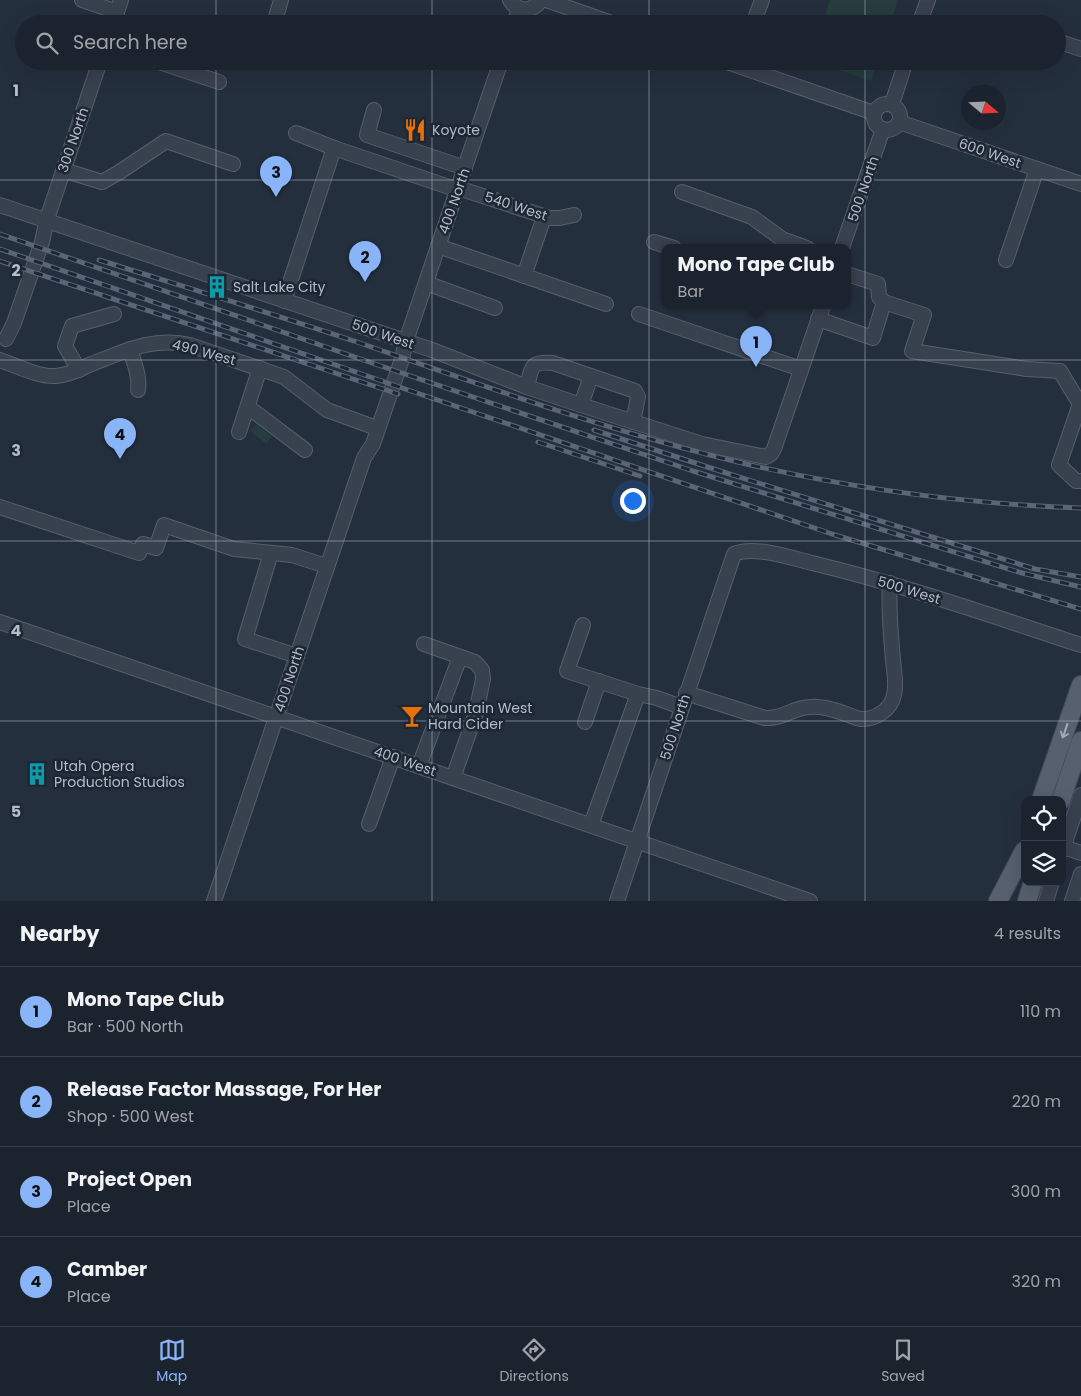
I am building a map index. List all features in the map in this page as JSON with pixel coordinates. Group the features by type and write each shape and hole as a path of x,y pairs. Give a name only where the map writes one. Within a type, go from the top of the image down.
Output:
{"main road":[{"path":"1042,796 1081,685"},
{"path":"1062,796 1081,741"},
{"path":"998,901 1021,855"},
{"path":"1007,901 1021,858"},
{"path":"1027,901 1032,886"}],"street":[{"path":"82,0 117,12"},
{"path":"277,15 282,0"},
{"path":"515,4 532,8 541,0"},
{"path":"546,0 589,15"},
{"path":"756,15 762,0"},
{"path":"922,15 928,0"},
{"path":"1066,44 1081,49"},
{"name":"300 North","path":"0,356 14,324 42,242 47,219 97,70"},
{"path":"183,70 219,82"},
{"name":"400 North","path":"214,901 326,566 364,458 373,444 402,359 406,341 499,70"},
{"path":"756,70 874,113"},
{"path":"892,104 903,70"},
{"path":"885,103 892,104 899,112 899,122 892,129 883,130 875,123 874,113 879,105 885,103"},
{"path":"374,110 367,135 465,168"},
{"name":"600 West","path":"899,122 1081,184"},
{"name":"500 North","path":"843,244 883,130"},
{"name":"540 West","path":"296,133 334,148 544,217 556,218 574,215"},
{"path":"64,170 102,182 166,141 233,164"},
{"path":"284,300 334,148"},
{"path":"1006,260 1037,169"},
{"path":"682,192 752,217 782,239 796,244"},
{"name":"500 West","path":"0,205 47,219 406,341 527,387 702,444 766,457 771,454 801,369"},
{"path":"524,276 544,217"},
{"path":"654,242 661,244"},
{"path":"438,246 606,304"},
{"path":"851,275 878,284 879,297 884,302 924,315 912,351 1027,369 1060,371 1081,403 1059,465 1076,481 1081,481"},
{"path":"426,283 495,308"},
{"path":"639,314 801,369 820,312 873,338 884,302"},
{"path":"78,370 65,346 72,326 114,314"},
{"name":"400 North","path":"364,458 365,441 394,356 406,341"},
{"name":"490 West","path":"0,360 49,376 63,375 146,344 176,342 284,377 327,410 370,426"},
{"path":"130,349 138,373 138,390"},
{"path":"527,387 532,368 540,362 553,363 635,391 638,397 633,422"},
{"path":"239,432 260,368"},
{"path":"581,405 591,376"},
{"path":"248,407 305,450"},
{"path":"0,507 139,554 143,544 156,548 164,525 234,549 292,555 326,566"},
{"name":"500 West","path":"734,554 744,551 765,553 890,583 1081,645"},
{"path":"271,553 245,639 297,656"},
{"name":"500 North","path":"617,901 734,554"},
{"path":"686,693 765,718 775,719 801,708 815,706 867,720 880,714 891,702 895,689 890,622 890,583"},
{"name":"400 West","path":"0,622 810,901"},
{"path":"583,624 568,671 681,707"},
{"path":"424,644 475,662 482,670 483,679 476,713 453,778"},
{"path":"419,766 460,658"},
{"path":"585,722 599,681"},
{"path":"591,825 638,694"},
{"path":"369,824 393,757"},
{"path":"1066,841 1081,795"},
{"path":"1066,850 1081,853"},
{"path":"1072,901 1081,874"},
{"path":"1046,901 1051,886"}],"green space":[{"path":"830,0 898,0 893,15 825,15"},
{"path":"840,70 874,70 871,81"},
{"path":"256,424 272,436 266,444 250,431"}],"railway":[{"path":"0,234 378,365 693,471 1022,573 1081,587"},
{"path":"0,249 835,535 1081,609"},
{"path":"99,260 325,331 596,423 693,451 784,472 868,488 953,499 1081,508"},
{"path":"0,261 398,394"},
{"path":"594,430 1035,569 1081,577"},
{"path":"538,442 640,476"}],"place":[{"name":"Koyote","path":"415,130"},
{"name":"Project Open","path":"276,197"},
{"name":"Release Factor Massage, For Her","path":"365,282"},
{"name":"Salt Lake City","path":"217,287"},
{"name":"Mono Tape Club","path":"756,367"},
{"name":"Camber","path":"120,459"},
{"name":"Mountain West Hard Cider","path":"412,716"},
{"name":"Utah Opera Production Studios","path":"37,774"}]}
